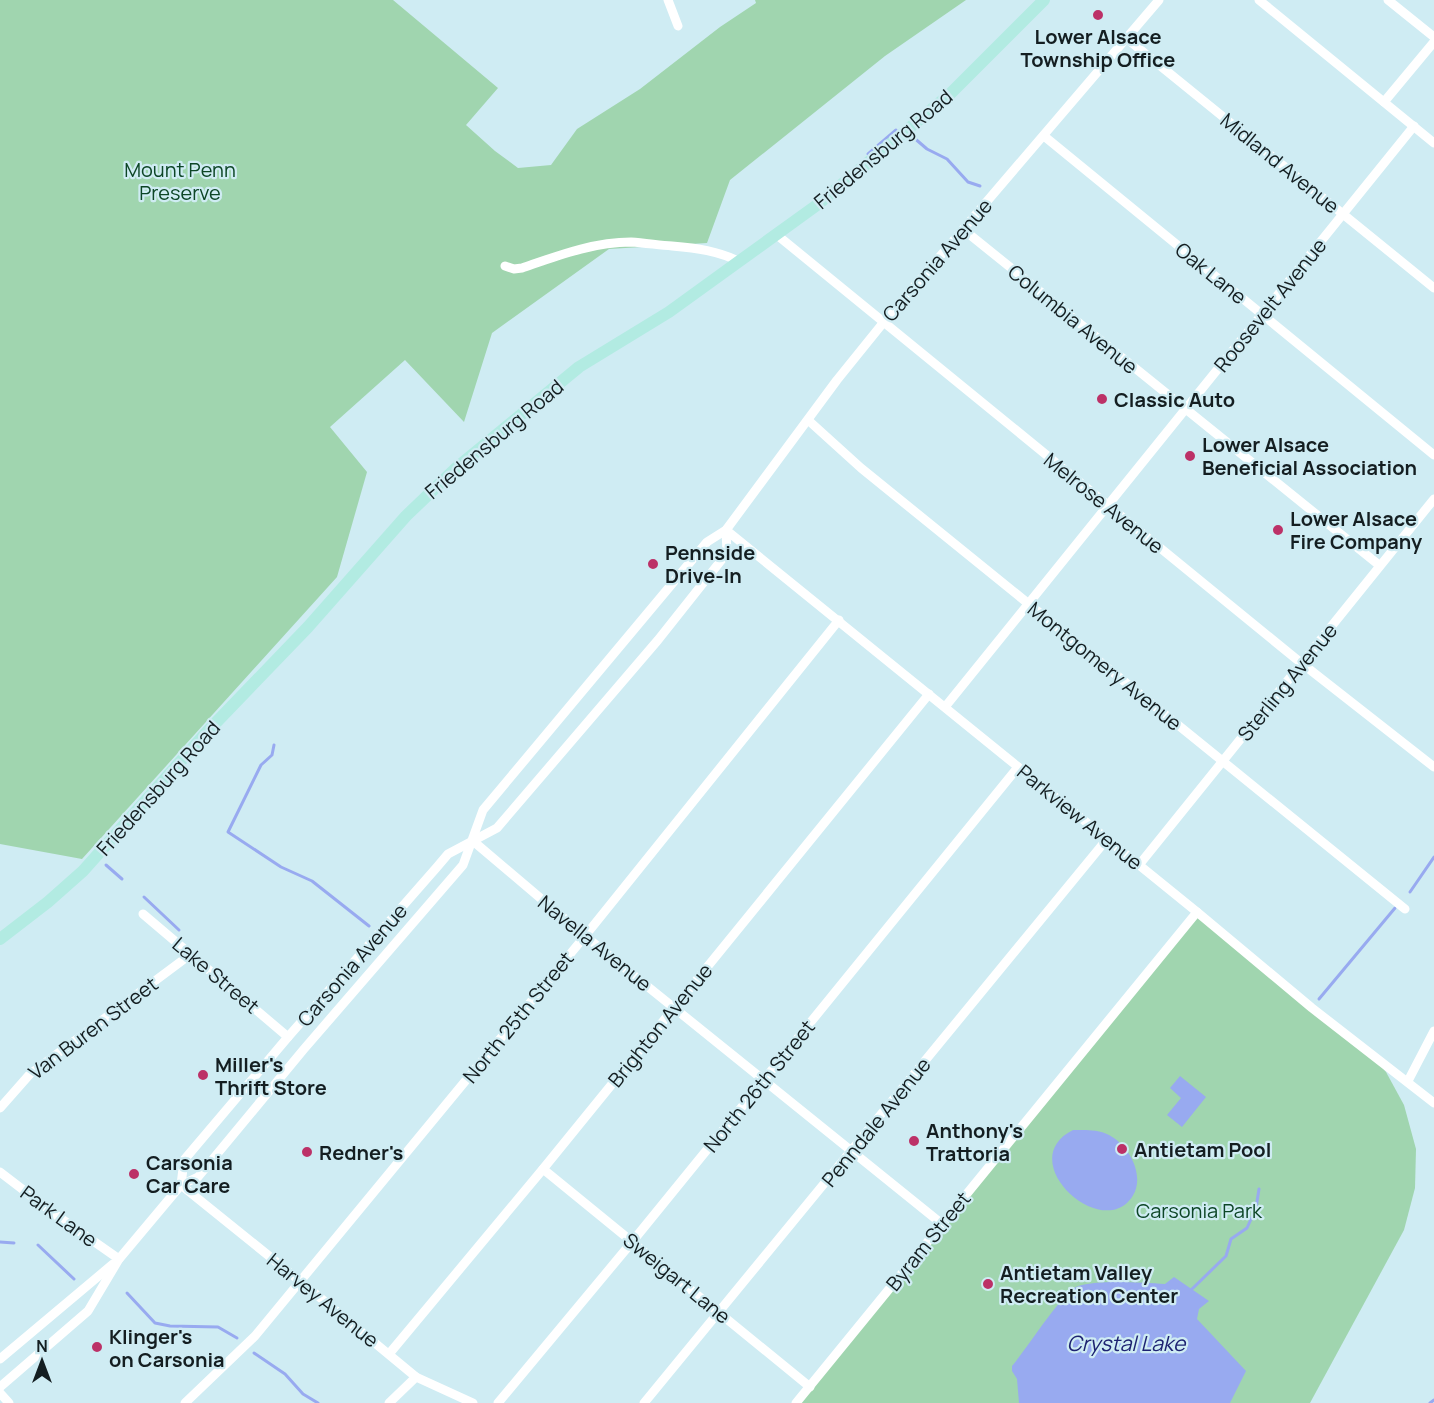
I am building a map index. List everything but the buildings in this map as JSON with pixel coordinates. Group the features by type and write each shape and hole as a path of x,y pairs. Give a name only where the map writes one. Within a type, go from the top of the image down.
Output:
{"main road":[{"name":"Friedensburg Road","path":"0,939 48,902 82,871 205,734 304,632 405,516 428,494 579,367 669,312 740,262 878,156 950,94 1044,0"}],"street":[{"path":"668,0 678,26"},
{"name":"Carsonia Avenue","path":"0,1388 88,1311 120,1259 181,1185 198,1177 304,1049 463,865 483,810 707,542 726,530 883,323 1159,0"},
{"path":"1259,0 1434,143"},
{"path":"1388,0 1434,37"},
{"name":"Midland Avenue","path":"1126,38 1434,288"},
{"path":"1384,102 1434,42"},
{"name":"Roosevelt Avenue","path":"945,707 1414,126"},
{"name":"Oak Lane","path":"1044,136 1434,454"},
{"name":"Columbia Avenue","path":"964,230 1379,565"},
{"name":"Melrose Avenue","path":"777,235 1302,664 1434,766"},
{"path":"504,266 514,269 522,268 574,250 630,242 692,248 725,254 740,262"},
{"name":"Montgomery Avenue","path":"808,420 861,468 1405,909"},
{"name":"Sterling Avenue","path":"1139,865 1434,499"},
{"name":"Carsonia Avenue","path":"181,1185 184,1160 448,854 497,828 658,640 727,553 726,530"},
{"name":"Parkview Avenue","path":"726,530 1312,1008 1434,1103"},
{"name":"North 25th Street","path":"185,1403 253,1339 585,936 839,620"},
{"name":"Brighton Avenue","path":"389,1354 543,1169 929,694"},
{"name":"North 26th Street","path":"498,1403 632,1242 1018,767"},
{"name":"Penndale Avenue","path":"644,1403 1107,839"},
{"name":"Navella Avenue","path":"473,841 585,936 942,1224"},
{"name":"Byram Street","path":"796,1403 1197,912"},
{"name":"Lake Street","path":"143,914 288,1037"},
{"name":"Van Buren Street","path":"0,1108 30,1074 191,954"},
{"path":"1408,1081 1434,1031"},
{"name":"Sweigart Lane","path":"543,1169 810,1386"},
{"name":"Park Lane","path":"0,1173 120,1259"},
{"name":"Harvey Avenue","path":"181,1185 416,1377 473,1403"},
{"name":"Carsonia Avenue","path":"0,1359 120,1259"},
{"path":"389,1403 416,1377"},
{"path":"0,1393 9,1403"}],"green space":[{"name":"Mount Penn Preserve","path":"0,0 393,0 498,88 466,125 518,168 551,165 577,129 640,89 720,27 756,3 755,0 966,0 885,56 730,180 707,243 609,249 492,333 464,422 405,360 330,427 367,472 337,577 82,859 0,844"},
{"name":"Carsonia Park","path":"1197,912 1365,1047 1386,1072 1404,1105 1416,1149 1415,1188 1404,1230 1310,1403 796,1403"}],"water":[{"path":"1180,1076 1206,1097 1182,1127 1167,1115 1181,1098 1170,1088"},
{"path":"1073,1130 1105,1133 1125,1148 1135,1166 1137,1176 1137,1186 1127,1203 1113,1210 1096,1209 1080,1201 1066,1189 1056,1174 1052,1158 1057,1143"},
{"name":"Crystal Lake","path":"1174,1277 1209,1301 1199,1309 1197,1319 1246,1371 1230,1403 1019,1403 1017,1379 1012,1366 1053,1310 1070,1291 1076,1287 1096,1283 1165,1284"}],"waterway":[{"path":"868,154 896,130"},
{"path":"913,137 927,149 947,159 968,182 980,186"},
{"path":"274,745 272,755 261,765 228,832 281,867 312,881 369,926"},
{"path":"1410,892 1434,857"},
{"path":"106,865 122,879"},
{"path":"144,897 179,930"},
{"path":"1319,999 1395,908"},
{"path":"1192,1289 1226,1256 1231,1239 1247,1228 1256,1208 1259,1189"},
{"path":"0,1242 14,1243"},
{"path":"38,1245 74,1279"},
{"path":"127,1293 155,1323 170,1326 218,1327 237,1338"},
{"path":"254,1353 285,1374 303,1394 318,1403"},
{"path":"1430,1403 1434,1400"}],"place":[{"name":"Lower Alsace Township Office","path":"1098,15"},
{"name":"Classic Auto","path":"1102,399"},
{"name":"Lower Alsace Beneficial Association","path":"1190,456"},
{"name":"Lower Alsace Fire Company","path":"1278,530"},
{"name":"Pennside Drive-In","path":"653,564"},
{"name":"Miller's Thrift Store","path":"203,1075"},
{"name":"Anthony's Trattoria","path":"914,1141"},
{"name":"Antietam Pool","path":"1122,1149"},
{"name":"Redner's","path":"307,1152"},
{"name":"Carsonia Car Care","path":"134,1174"},
{"name":"Antietam Valley Recreation Center","path":"988,1284"},
{"name":"Klinger's on Carsonia","path":"97,1347"}]}
